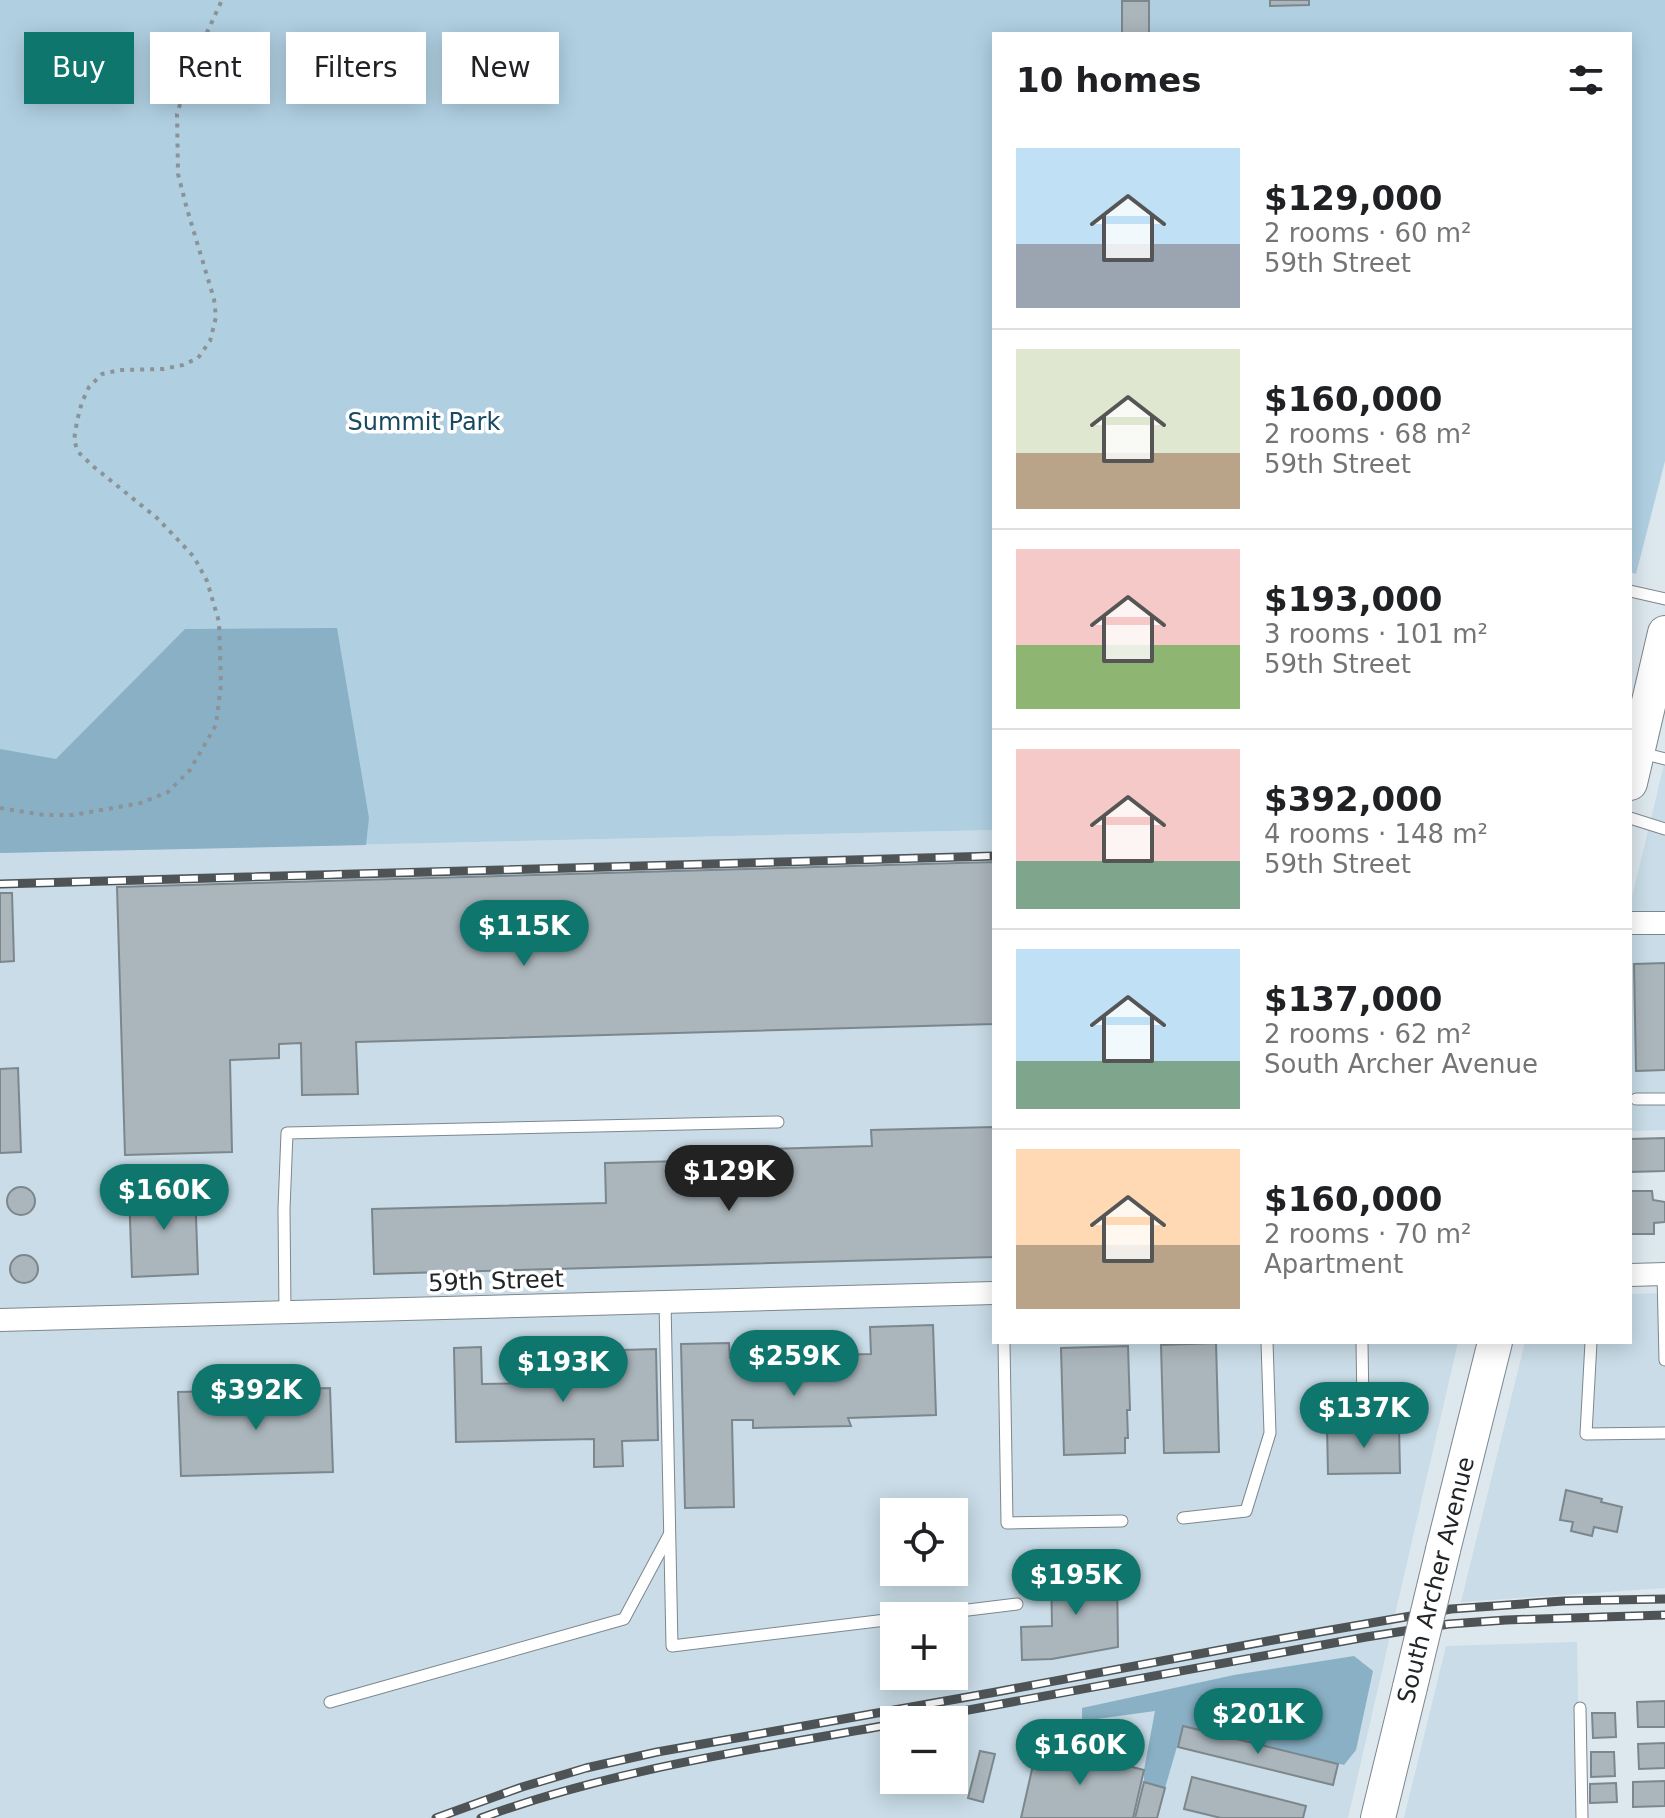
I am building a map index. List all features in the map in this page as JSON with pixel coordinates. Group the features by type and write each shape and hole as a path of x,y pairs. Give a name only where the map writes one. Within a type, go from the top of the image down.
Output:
{"main road":[{"path":"1644,765 1665,633"},
{"name":"South Archer Avenue","path":"1378,1818 1494,1344"}],"street":[{"path":"1632,923 1665,923"},
{"path":"1632,1275 1664,1274"},
{"name":"59th Street","path":"0,1320 992,1293"}],"lane":[{"path":"1632,591 1665,599"},
{"path":"1632,819 1665,829"},
{"path":"1636,1099 1665,1099"},
{"path":"285,1312 287,1133 778,1122"},
{"path":"1664,1274 1665,1360"},
{"path":"665,1302 672,1646 880,1621"},
{"path":"1004,1344 1007,1523 1122,1521"},
{"path":"1183,1518 1246,1511 1270,1433 1267,1344"},
{"path":"1362,1344 1363,1407"},
{"path":"1591,1344 1586,1434 1665,1433"},
{"path":"330,1702 624,1619 670,1534"},
{"path":"968,1610 1017,1604"},
{"path":"1580,1708 1582,1818"}],"path":[{"path":"0,808 44,815 73,815 141,803 168,792 190,770 216,725 221,684 219,622 207,581 194,557 179,541 157,518 78,452 74,440 82,402 89,387 102,374 183,365 198,358 210,341 216,317 214,299 178,174 177,114 192,65 222,0"}],"shaded area":[{"path":"337,628 369,818 366,845 0,853 0,749 56,759 185,629"},
{"path":"1665,761 1665,1130 1632,1131 1632,897"},
{"path":"992,830 992,1344 1458,1344 1348,1818 0,1818 0,853"},
{"path":"1665,1293 1665,1588 1461,1602 1525,1344 1632,1344 1632,1294"},
{"path":"1577,1642 1580,1818 1404,1818 1446,1646"},
{"path":"1354,1656 1373,1671 1356,1750 1344,1765 1183,1726 1165,1788 1144,1782 1155,1711 1082,1721 1082,1708 1234,1675"}],"green space":[{"name":"Summit Park","path":"0,0 1665,0 1665,461 1636,574 1632,573 1632,32 992,32 992,830 0,853"}],"building":[{"path":"1270,0 1309,0 1309,5 1270,6"},
{"path":"1122,1 1149,1 1149,32 1122,32"},
{"path":"992,862 992,1024 356,1042 358,1094 302,1095 301,1043 279,1044 279,1058 230,1060 232,1152 125,1155 117,887"},
{"path":"0,893 12,893 14,961 0,962"},
{"path":"1665,963 1665,1070 1636,1071 1634,964"},
{"path":"18,1068 21,1152 0,1153 0,1069"},
{"path":"992,1127 992,1257 374,1274 372,1209 606,1203 605,1163 767,1159 767,1149 872,1146 871,1130"},
{"path":"1665,1138 1665,1171 1632,1172 1632,1139"},
{"path":"21,1187 31,1191 35,1201 31,1211 21,1215 11,1211 7,1201 11,1191"},
{"path":"195,1188 198,1274 132,1277 129,1191"},
{"path":"1632,1191 1652,1191 1653,1200 1665,1202 1665,1222 1654,1223 1654,1234 1632,1234"},
{"path":"24,1255 34,1259 38,1269 34,1279 24,1283 14,1279 10,1269 14,1259"},
{"path":"933,1325 936,1415 848,1418 851,1426 753,1428 753,1420 732,1420 734,1507 685,1508 681,1344 729,1343 730,1358 871,1354 870,1327"},
{"path":"1216,1344 1219,1452 1164,1453 1161,1345"},
{"path":"1128,1346 1130,1410 1127,1410 1125,1453 1064,1455 1061,1348"},
{"path":"481,1347 482,1384 589,1382 588,1351 656,1349 658,1440 622,1441 623,1466 594,1467 594,1439 456,1442 454,1348"},
{"path":"330,1388 333,1472 181,1476 178,1392"},
{"path":"1399,1425 1400,1473 1328,1474 1327,1427"},
{"path":"1566,1490 1622,1507 1617,1532 1594,1527 1592,1536 1571,1531 1573,1522 1560,1520"},
{"path":"1117,1570 1118,1647 1052,1659 1022,1660 1021,1627 1052,1626 1051,1571"},
{"path":"1665,1701 1665,1727 1638,1727 1637,1702"},
{"path":"1592,1713 1615,1713 1616,1737 1593,1738"},
{"path":"1183,1726 1338,1764 1333,1785 1178,1747"},
{"path":"1038,1743 1144,1770 1133,1818 1021,1818"},
{"path":"1665,1743 1665,1768 1639,1769 1638,1744"},
{"path":"980,1751 995,1754 983,1802 968,1798"},
{"path":"1591,1752 1614,1752 1615,1776 1591,1777"},
{"path":"1192,1777 1306,1806 1303,1818 1221,1818 1184,1809"},
{"path":"1665,1781 1665,1806 1633,1807 1633,1782"},
{"path":"1144,1782 1165,1788 1157,1818 1135,1818"},
{"path":"1616,1783 1617,1802 1590,1803 1590,1784"}],"railway":[{"path":"0,884 992,856"},
{"path":"436,1818 522,1787 657,1752 1268,1641 1451,1609 1563,1601 1665,1599"},
{"path":"968,1710 1449,1624 1665,1615"},
{"path":"481,1818 633,1773 880,1726"}]}
